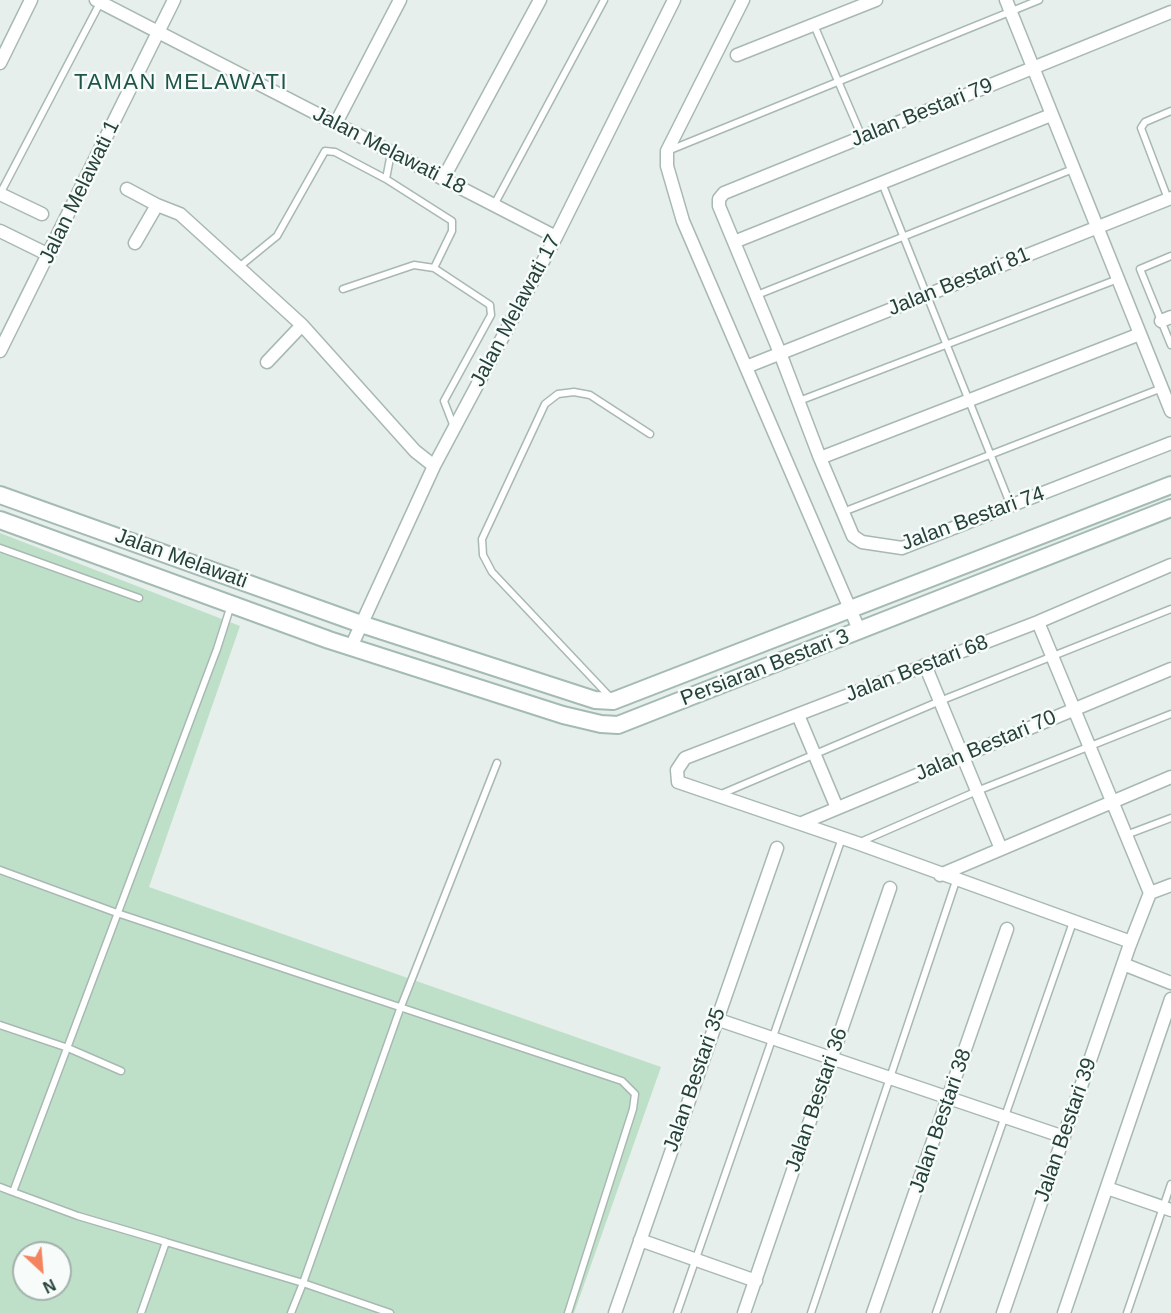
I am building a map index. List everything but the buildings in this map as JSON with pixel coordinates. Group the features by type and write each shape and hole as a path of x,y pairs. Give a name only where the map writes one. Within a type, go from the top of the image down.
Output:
{"street":[{"path":"0,63 31,0"},
{"name":"Jalan Melawati 1","path":"0,351 174,0"},
{"path":"336,123 400,0"},
{"path":"443,179 540,0"},
{"name":"Jalan Melawati 17","path":"351,647 434,466 556,237 674,0"},
{"path":"743,0 667,151 667,166 683,221 860,632"},
{"path":"737,55 876,0"},
{"name":"Jalan Melawati 18","path":"99,1 556,237"},
{"path":"1008,6 1171,411"},
{"name":"Jalan Bestari 79","path":"780,353 719,206 719,199 724,193 1171,12"},
{"path":"734,242 1051,115"},
{"path":"127,189 180,214 302,325 415,451 434,466"},
{"path":"0,194 42,214"},
{"name":"Jalan Bestari 81","path":"746,367 1169,198"},
{"path":"135,243 157,205"},
{"path":"0,231 49,255"},
{"path":"267,362 302,325"},
{"path":"820,458 1140,334"},
{"name":"Jalan Bestari 74","path":"780,353 853,536 861,542 892,549 902,548 1171,443"},
{"name":"Persiaran Bestari 3","path":"613,701 1171,485"},
{"name":"Jalan Melawati","path":"0,495 361,624"},
{"name":"Persiaran Bestari 3","path":"351,647 563,715 601,724 618,725 860,632 1171,508"},
{"name":"Jalan Melawati","path":"0,520 351,647"},
{"name":"Jalan Bestari 68","path":"718,795 678,782 677,770 686,758 1038,622 1171,565"},
{"path":"1038,622 1150,893 1171,885"},
{"path":"361,624 595,700 613,701"},
{"path":"925,665 1000,849"},
{"name":"Jalan Bestari 70","path":"802,823 1171,669"},
{"path":"798,715 837,808"},
{"path":"940,875 1171,777"},
{"path":"718,795 857,843 1130,945"},
{"name":"Jalan Bestari 35","path":"615,1313 777,848"},
{"name":"Jalan Bestari 36","path":"744,1313 890,888"},
{"name":"Jalan Bestari 39","path":"1003,1313 1123,964 1150,893"},
{"name":"Jalan Bestari 38","path":"873,1313 950,1098 1007,929"},
{"path":"1123,964 1171,984"},
{"path":"1064,1313 1171,999"},
{"path":"716,1019 1064,1137"},
{"path":"1107,1188 1167,1208"},
{"path":"640,1240 756,1281"}],"lane":[{"path":"494,205 604,0"},
{"path":"667,151 838,81 1008,6 1039,0"},
{"path":"0,194 99,1"},
{"path":"814,25 862,137"},
{"path":"1169,198 1140,128 1145,123 1171,111"},
{"path":"238,267 277,236 325,151 335,152 386,179 453,221 452,231 434,268"},
{"path":"386,179 392,151"},
{"path":"757,296 1073,170"},
{"path":"882,183 1011,506"},
{"path":"1171,256 1140,269 1166,319 1171,345"},
{"path":"344,289 414,265 434,268 487,302 492,310 444,401 454,428"},
{"path":"799,402 1118,279"},
{"path":"843,512 1162,388"},
{"path":"613,701 492,572 483,555 482,539 545,404 558,394 574,392 591,395 650,434"},
{"path":"0,548 138,598"},
{"path":"13,1192 217,649 231,605"},
{"path":"718,795 940,701 1171,609"},
{"path":"857,843 977,791 1171,714"},
{"path":"291,1313 400,1009 497,763"},
{"path":"1126,835 1171,818"},
{"path":"677,1313 842,838"},
{"path":"0,870 117,913 622,1081 635,1094 633,1109 568,1313"},
{"path":"812,1313 956,881"},
{"path":"936,1313 1073,922"},
{"path":"0,1025 68,1048 121,1071"},
{"path":"1127,1313 1167,1208 1171,1184"},
{"path":"0,1187 78,1216 303,1283 372,1311 390,1313"},
{"path":"141,1313 166,1242"}],"green space":[{"path":"0,533 240,626 149,887 661,1067 574,1313 0,1313"}],"district":[{"name":"TAMAN MELAWATI","path":"181,83"}]}
